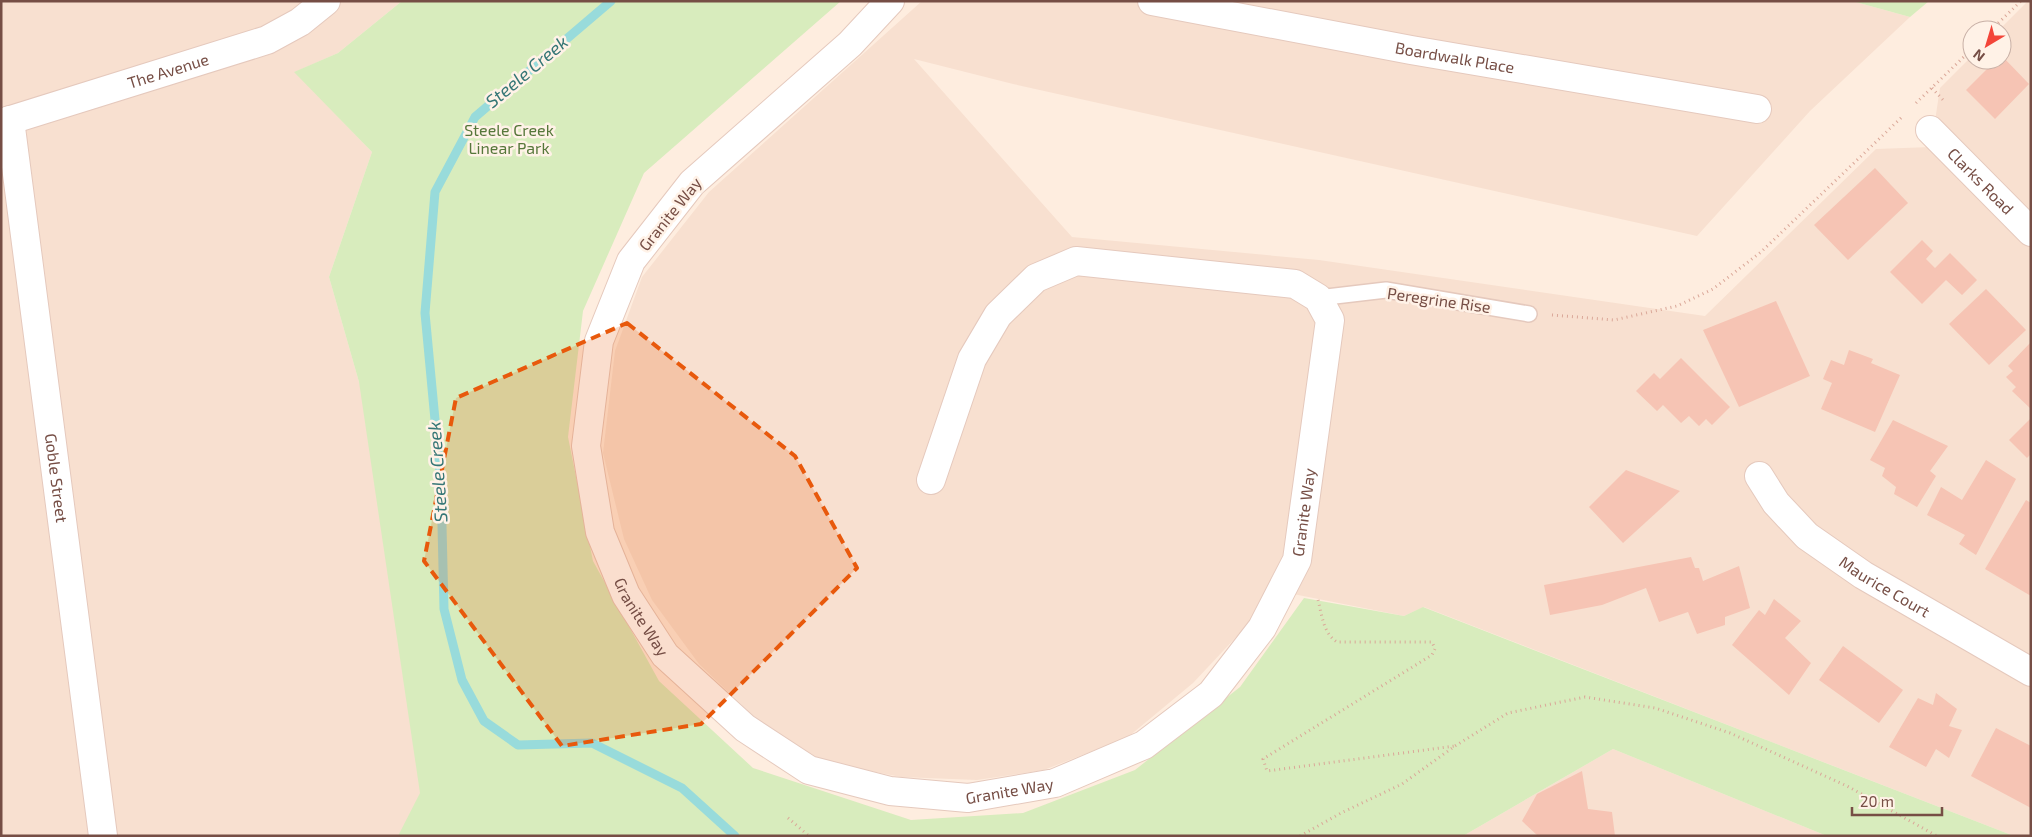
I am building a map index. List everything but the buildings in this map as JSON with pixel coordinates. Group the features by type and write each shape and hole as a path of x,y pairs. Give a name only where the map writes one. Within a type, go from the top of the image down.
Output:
{"street":[{"name":"The Avenue","path":"5,122 267,40 300,22 326,1"},
{"name":"Granite Way","path":"890,1 850,44 692,183 631,262 599,340 586,446 600,532 626,595 665,655 745,728 809,770 890,791 968,798 1055,783 1144,745 1211,694 1262,628 1297,560 1330,320 1318,298"},
{"name":"Boardwalk Place","path":"1152,1 1420,51 1757,109"},
{"name":"Goble Street","path":"5,122 103,836"},
{"name":"Clarks Road","path":"1930,130 2031,232"},
{"path":"931,480 972,359 998,315 1036,278 1076,260 1294,284 1318,298"},
{"name":"Maurice Court","path":"1759,476 1776,503 1807,536 1863,575 2031,672"}],"lane":[{"name":"Peregrine Rise","path":"1318,298 1386,290 1529,314"}],"path":[{"path":"2002,20 2021,1"},
{"path":"1529,314 1614,320 1677,306 1713,289 1761,252 1962,59"},
{"path":"1932,88 1944,101"},
{"path":"1318,600 1326,630 1330,638 1337,642 1432,642 1435,649 1432,655 1263,759 1267,770 1455,746"},
{"path":"1300,836 1340,813 1402,784 1455,746 1508,714 1585,697 1654,708 1730,733 1847,786 1937,836"},
{"path":"788,818 809,836"}],"highlighted area":[{"path":"627,323 795,456 857,568 701,724 562,746 424,561 456,398"}],"shaded area":[{"path":"1,1 402,1 338,53 295,72 372,152 329,277 359,382 573,836 1,836"},
{"path":"922,1 1852,1 1910,17 1810,111 1697,236 1013,84 914,59 1072,237 1319,260 1705,316 1876,149 1931,147 1940,88 1962,66 1962,70 2012,70 2012,20 2009,20 2028,1 2031,1 2031,836 2014,836 1424,607 1404,616 1273,590 1239,634 1193,683 1128,737 1044,770 977,780 901,777 824,762 768,730 699,664 652,600 624,539 603,453 615,351 642,277 709,192"},
{"path":"1613,749 1827,836 1463,836"}],"green space":[{"name":"Steele Creek Linear Park","path":"402,1 841,1 644,173 583,311 568,437 593,561 659,681 753,768 911,820 1023,813 1135,770 1240,687 1304,598 1404,616 1423,607 2014,836 1827,836 1613,749 1463,836 398,836 420,793 359,382 329,277 372,152 294,72 338,53"},
{"path":"1852,1 1929,1 1910,17"}],"waterway":[{"name":"Steele Creek","path":"611,1 475,117 435,192 425,313 441,484 444,609 462,680 484,721 518,745 592,743 682,788 735,836"}]}
